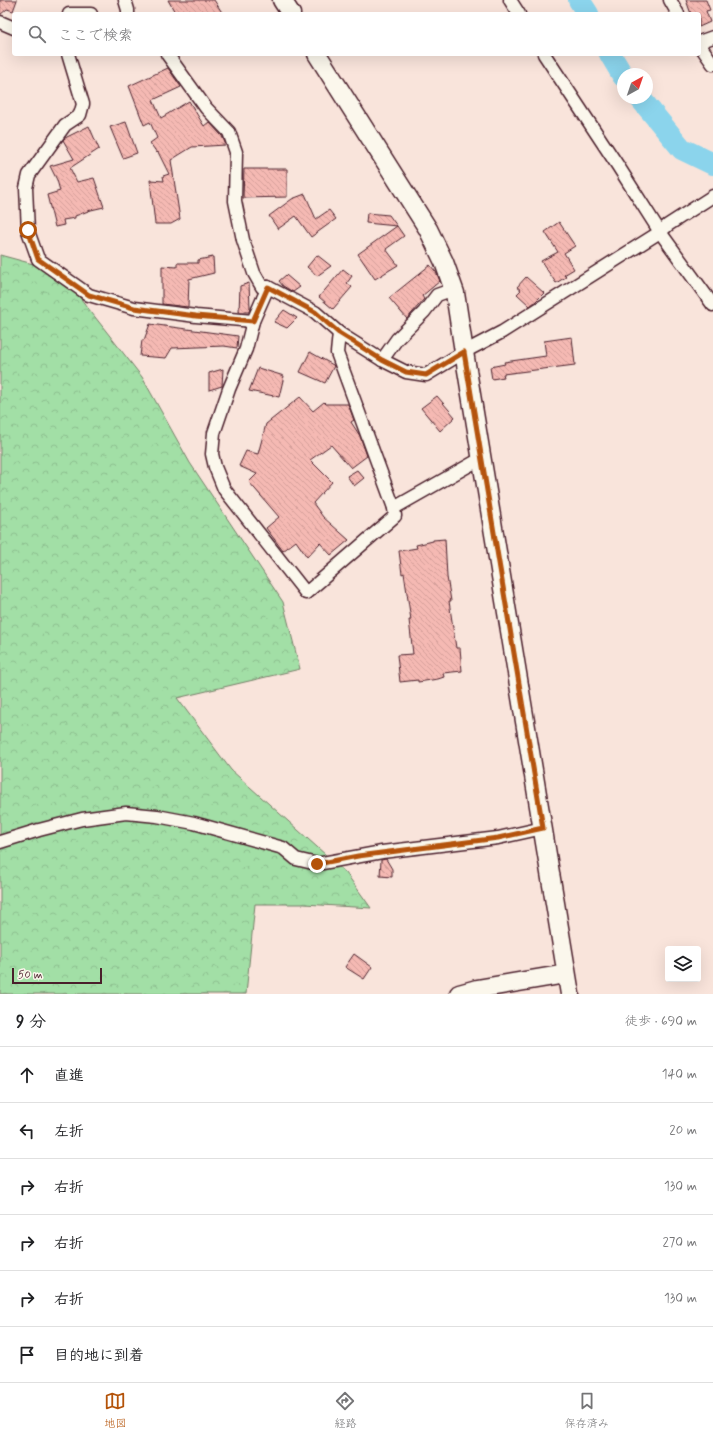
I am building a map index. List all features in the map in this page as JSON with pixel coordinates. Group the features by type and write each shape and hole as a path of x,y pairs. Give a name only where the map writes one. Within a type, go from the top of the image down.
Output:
{"street":[{"path":"125,0 128,12"},
{"path":"282,0 290,12"},
{"path":"510,0 518,12"},
{"path":"670,0 677,12"},
{"path":"0,22 12,27"},
{"path":"701,42 713,37"},
{"path":"701,46 713,64"},
{"path":"69,56 83,104 80,115 65,125 29,175 26,188 28,230 38,259 89,295 134,308 196,316 253,321"},
{"path":"168,56 206,108 229,132 236,152 235,201 243,240 254,273 262,287 268,287 315,312 339,333 382,360 406,372 426,375 464,352 502,332 713,196"},
{"path":"318,56 428,229 444,262 454,289 570,994"},
{"path":"545,56 618,166 664,229 713,305"},
{"path":"268,287 253,321 246,349 229,389 214,433 212,454 215,467 224,489 306,593 395,516 394,508 337,353 339,333"},
{"path":"382,360 397,339 424,312 437,295 454,289"},
{"path":"394,508 482,458"},
{"path":"0,842 82,819 126,813 157,816 194,823 283,848 296,859 317,864 358,856 498,838 543,828"},
{"path":"459,994 566,974"}],"green space":[{"path":"0,255 59,271 142,377 190,463 283,602 300,669 177,698 231,770 346,873 371,908 304,904 255,904 246,994 0,994"}],"building":[{"path":"0,0 17,0 13,11 7,9 0,15"},
{"path":"168,0 214,0 222,12 175,12"},
{"path":"686,0 706,0 710,10 706,11 710,22 701,26 701,12 690,12"},
{"path":"168,68 181,87 153,100 161,118 189,101 204,126 209,122 222,136 226,145 192,147 171,160 180,219 171,224 155,224 150,180 164,181 163,176 169,174 158,152 157,153 150,143 157,138 150,122 144,125 129,86"},
{"path":"126,122 137,153 123,158 110,127"},
{"path":"89,126 99,149 70,168 77,182 94,178 104,207 75,216 75,218 63,220 64,225 55,227 47,195 60,191 57,180 50,166 74,159 63,140"},
{"path":"244,169 287,169 287,197 243,198"},
{"path":"305,194 316,219 329,210 336,219 311,237 296,216 278,229 269,216 292,199"},
{"path":"367,213 389,215 397,226 366,223"},
{"path":"559,222 575,246 564,253 574,269 564,275 566,277 556,283 541,261 558,252 545,232"},
{"path":"397,226 404,236 386,249 398,265 375,279 358,254"},
{"path":"317,255 331,266 317,276 307,267"},
{"path":"213,257 214,273 189,279 188,307 162,304 162,266 177,267 177,263 198,263 198,260"},
{"path":"430,265 436,272 440,281 422,296 424,299 407,319 389,298"},
{"path":"343,269 352,276 347,283 352,287 333,309 319,297"},
{"path":"286,275 300,287 293,292 283,286 279,281"},
{"path":"526,277 544,293 530,306 517,294 521,290 517,287"},
{"path":"249,283 249,312 239,312 240,286"},
{"path":"284,310 297,318 287,328 274,322"},
{"path":"150,324 238,336 237,348 224,346 172,348 166,358 140,356 142,340 144,340"},
{"path":"572,337 575,365 503,374 504,377 492,379 490,367 505,364 504,362 546,356 544,341"},
{"path":"310,352 334,366 325,383 300,372"},
{"path":"258,368 284,376 279,397 249,391"},
{"path":"223,369 222,386 209,390 209,373"},
{"path":"437,396 455,417 440,431 421,408"},
{"path":"300,397 313,411 324,402 326,404 348,404 354,420 351,422 360,436 367,456 351,468 331,445 310,460 332,482 313,503 323,517 349,540 331,555 320,543 307,557 296,541 283,551 266,528 279,517 249,482 257,474 239,466 246,451 258,454 266,424"},
{"path":"357,470 364,478 354,486 347,476"},
{"path":"445,539 447,577 451,601 449,601 456,648 460,648 462,671 443,673 444,677 438,679 418,682 418,680 400,682 397,655 413,654 409,620 411,620 399,551 417,548 416,545 433,540"},
{"path":"386,859 392,869 392,877 380,876 381,860"},
{"path":"354,954 372,967 364,979 345,967"}],"waterway":[{"path":"579,0 587,12"},
{"path":"611,56 618,68"},
{"path":"645,104 682,149 713,164"}],"route":[{"path":"28,230 32,246 38,259 89,295 134,308 196,316 253,321 268,287 315,312 339,333 382,360 406,372 426,375 464,352 543,828 498,838 382,852 317,864"}]}
